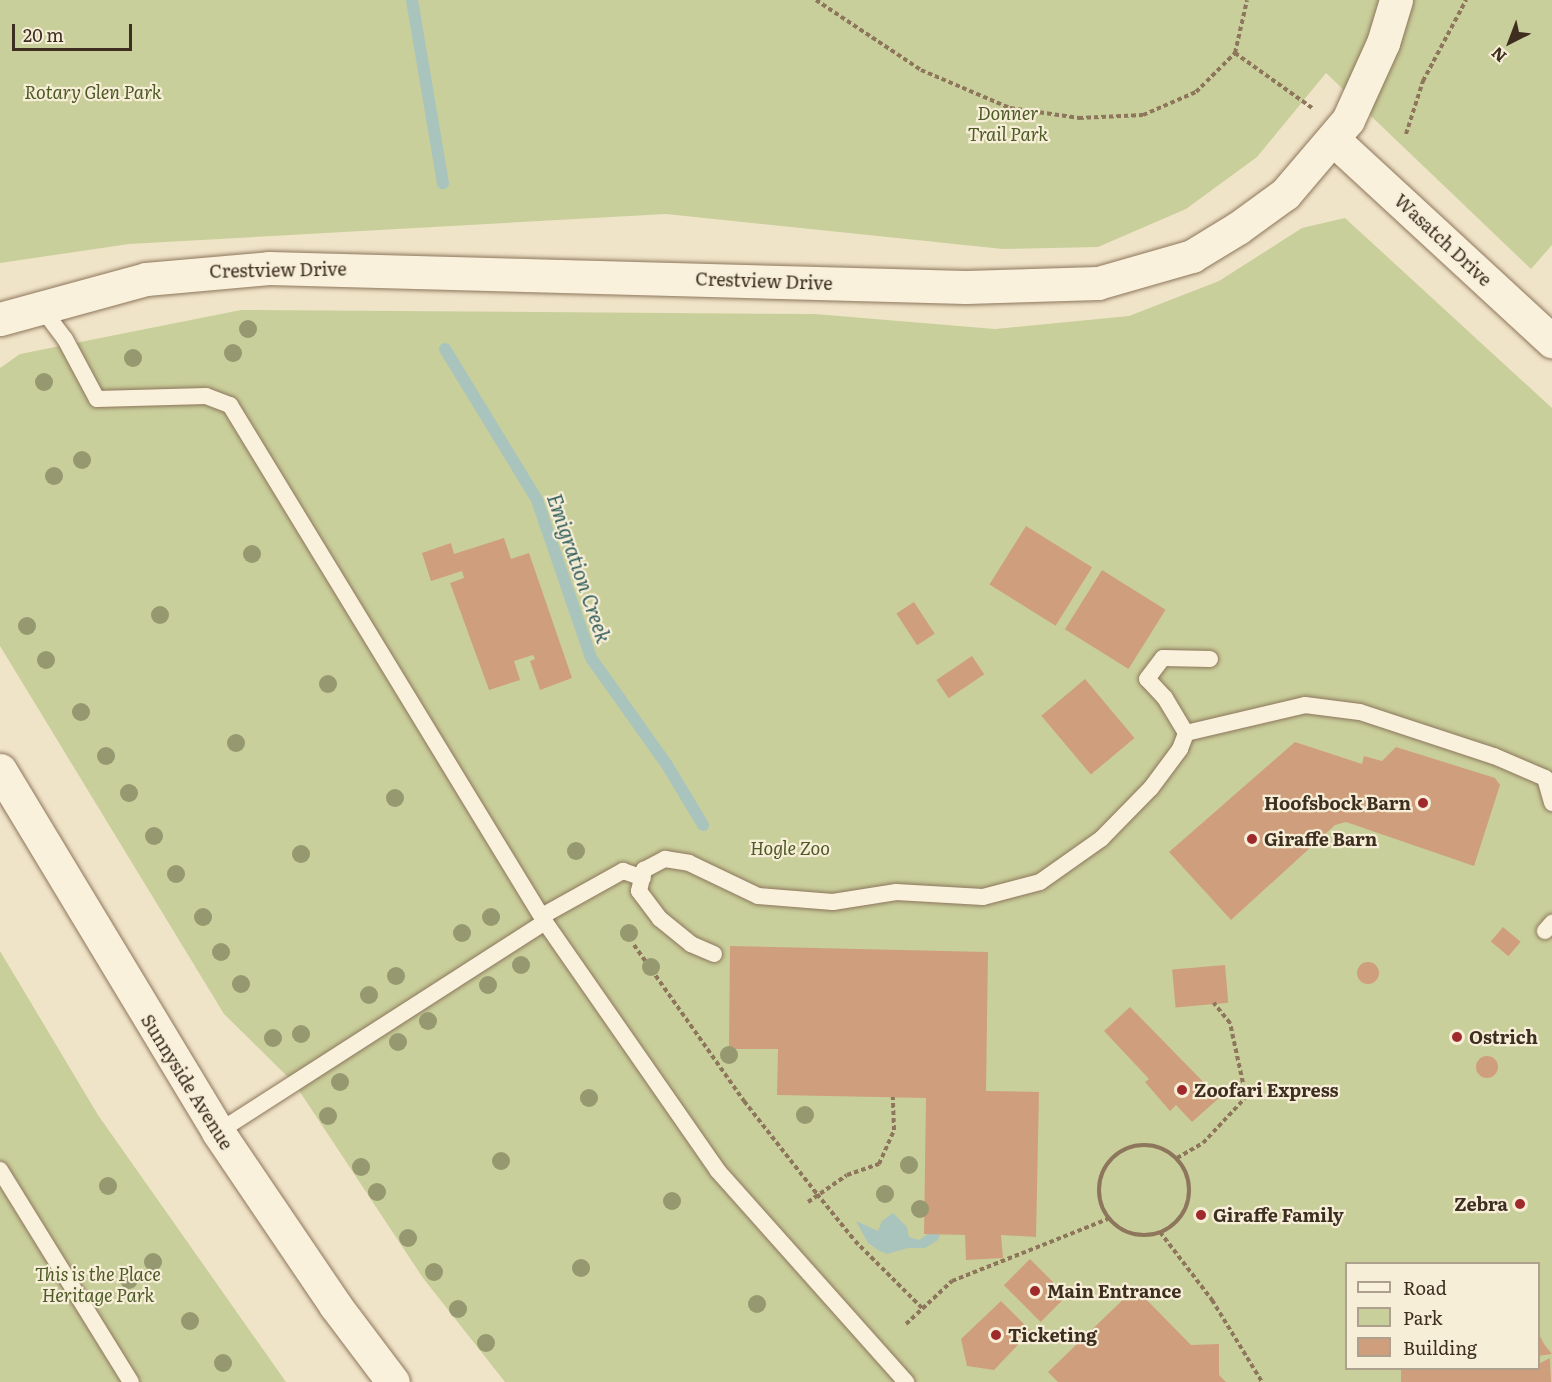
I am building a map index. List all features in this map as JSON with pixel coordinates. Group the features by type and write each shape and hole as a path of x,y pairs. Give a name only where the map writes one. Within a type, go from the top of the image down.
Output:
{"street":[{"name":"Crestview Drive","path":"0,319 40,305 146,279 269,267 966,287 1098,283 1192,256 1238,228 1285,194 1334,140 1367,82 1396,0"},
{"name":"Wasatch Drive","path":"1334,140 1552,341"},
{"name":"Sunnyside Avenue","path":"0,770 218,1132 335,1305 393,1382"}],"lane":[{"path":"40,305 65,339 97,399 206,396 230,405 543,919 718,1171 906,1382"},
{"path":"1186,733 1165,698 1147,679 1162,658 1210,659"},
{"path":"1186,733 1305,705 1360,712 1494,756 1549,779 1552,803"},
{"path":"714,954 691,944 660,919 639,891 645,870 665,859 689,863 758,896 833,902 896,892 983,897 1040,882 1101,839 1151,788 1180,750 1186,733"},
{"path":"218,1132 543,919 623,871 643,878"},
{"path":"0,1170 131,1382"}],"path":[{"path":"816,0 921,70 1010,108 1079,118 1143,115 1196,92 1235,52 1247,0"},
{"path":"1406,134 1423,81 1466,0"},
{"path":"1235,52 1312,108"},
{"path":"634,945 738,1093 817,1194 855,1241 922,1308"},
{"path":"1177,1158 1203,1143 1246,1097 1230,1023 1214,1003"},
{"path":"808,1202 847,1175 879,1164 894,1130 893,1097"},
{"path":"1139,1145 1166,1150 1177,1158 1188,1177 1188,1199 1178,1219 1160,1232 1128,1231 1110,1218 1100,1193 1100,1179 1114,1156 1139,1145"},
{"path":"906,1324 952,1281 1110,1218"},
{"path":"1160,1232 1212,1300 1262,1382"}],"green space":[{"path":"0,0 1552,0 1552,245 1531,269 1326,73 1257,157 1186,209 1098,247 1003,249 666,214 129,244 0,263"},
{"name":"Hogle Zoo","path":"1345,218 1552,408 1552,1382 505,1382 423,1278 294,1083 224,1014 0,646 0,368 20,354 241,310 815,314 995,329 1129,316 1219,281 1302,228"},
{"name":"This is the Place Heritage Park","path":"0,951 98,1115 286,1382 0,1382"}],"water":[{"path":"893,1213 907,1227 909,1237 919,1240 928,1234 940,1234 938,1240 925,1248 908,1248 887,1254 878,1250 868,1243 856,1221 878,1231 882,1221"}],"building":[{"path":"1026,526 1092,567 1056,626 989,585"},
{"path":"504,538 511,559 529,553 572,678 540,690 530,661 535,659 533,655 514,661 520,680 489,690 450,583 464,578 462,571 431,581 422,553 451,543 454,554"},
{"path":"1102,570 1166,610 1129,669 1065,629"},
{"path":"914,602 935,634 917,645 896,613"},
{"path":"972,656 984,674 949,698 936,680"},
{"path":"1085,679 1134,738 1091,775 1041,716"},
{"path":"1295,742 1362,764 1364,756 1382,761 1396,747 1495,778 1500,785 1474,866 1346,822 1335,825 1231,920 1169,852"},
{"path":"1503,927 1521,942 1508,956 1491,942"},
{"path":"730,946 988,952 986,1091 1039,1092 1036,1237 1001,1235 1003,1258 966,1260 965,1235 924,1234 926,1098 777,1095 778,1049 729,1049"},
{"path":"1368,962 1376,965 1379,973 1376,981 1368,984 1360,981 1357,973 1360,965"},
{"path":"1225,965 1228,1003 1176,1007 1172,970"},
{"path":"1130,1007 1219,1098 1192,1122 1176,1105 1170,1111 1145,1082 1149,1079 1104,1031"},
{"path":"1487,1056 1495,1059 1498,1067 1495,1075 1487,1078 1479,1075 1476,1067 1479,1059"},
{"name":"Main Entrance","path":"1030,1259 1067,1296 1041,1322 1004,1285"},
{"path":"1135,1288 1191,1345 1219,1344 1219,1375 1226,1382 1058,1382 1048,1372"},
{"name":"Ticketing","path":"1001,1301 1031,1331 994,1370 967,1366 961,1339"},
{"path":"1540,1336 1544,1344 1552,1354 1540,1356"},
{"path":"1550,1358 1551,1382 1401,1382 1401,1370 1540,1370 1540,1363"}],"waterway":[{"name":"Emigration Creek","path":"412,0 443,183"},
{"name":"Emigration Creek","path":"445,349 537,500 591,658 667,765 703,825"}],"place":[{"name":"Hoofsbock Barn","path":"1423,803"},
{"name":"Giraffe Barn","path":"1252,839"},
{"name":"Ostrich","path":"1457,1037"},
{"name":"Zoofari Express","path":"1182,1090"},
{"name":"Zebra","path":"1520,1204"},
{"name":"Giraffe Family","path":"1201,1215"},
{"name":"Main Entrance","path":"1035,1291"},
{"name":"Ticketing","path":"996,1335"}],"park label":[{"name":"Rotary Glen Park","path":"93,92"},
{"name":"Donner Trail Park","path":"1008,124"}]}
